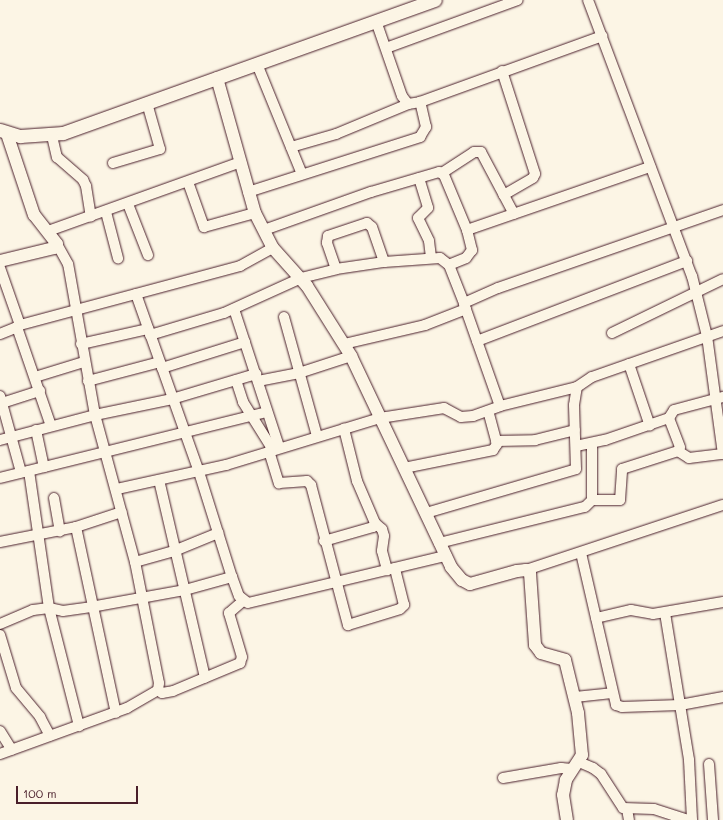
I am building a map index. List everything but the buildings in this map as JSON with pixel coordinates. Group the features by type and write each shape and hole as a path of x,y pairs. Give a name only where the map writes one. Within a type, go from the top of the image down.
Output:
{"main road":[{"path":"4,132 52,136 435,0"}],"street":[{"path":"386,48 518,0"},
{"path":"588,0 650,167 687,261 696,292 720,398 723,454 689,458 678,451"},
{"path":"376,21 402,96 408,104"},
{"path":"291,147 336,134 408,104 420,102 602,36"},
{"path":"257,64 302,174"},
{"path":"502,71 535,174 533,178 504,195"},
{"path":"217,78 255,213 273,248 300,278 351,356 439,543 462,580 470,584 526,570 723,505"},
{"path":"248,192 420,137 426,127 420,102"},
{"path":"113,163 160,149 147,103"},
{"path":"4,132 34,215 65,254 95,415 107,452 135,562 141,598 158,673 158,690"},
{"path":"52,136 57,157 83,180 86,186 91,217"},
{"path":"264,230 433,173 442,173 479,151 514,214"},
{"path":"48,232 241,162"},
{"path":"467,230 650,167"},
{"path":"442,173 467,230 472,250 470,254 449,265"},
{"path":"419,178 428,208 418,218 429,241 431,258"},
{"path":"188,182 204,227 255,213"},
{"path":"128,204 148,255"},
{"path":"344,344 425,325 498,288 675,229 723,210"},
{"path":"106,212 118,258"},
{"path":"336,269 327,243 328,236 366,223 372,228 384,262"},
{"path":"0,261 54,248 57,244"},
{"path":"0,334 19,326 75,308 136,294 240,266 273,248"},
{"path":"81,344 149,332 234,309 300,278 336,269 384,262 440,258 449,265 500,406"},
{"path":"477,341 687,261"},
{"path":"0,268 51,426"},
{"path":"612,333 723,279"},
{"path":"136,294 199,472 232,577 243,601 248,603 446,556"},
{"path":"234,309 267,412 279,483 309,482 346,622 353,624 400,609 404,604 382,550 384,536 382,529 375,523 357,481 344,429"},
{"path":"284,317 317,436"},
{"path":"116,489 199,472 380,418 444,408 465,417 500,406 577,387 592,377 723,331"},
{"path":"88,381 161,365 245,342"},
{"path":"5,439 95,415 172,399 236,380 299,373 351,356"},
{"path":"35,377 84,362"},
{"path":"629,364 650,426"},
{"path":"236,380 240,395 251,416 274,450"},
{"path":"426,513 567,473 576,469 575,430 577,387"},
{"path":"40,391 1,399 5,439 25,472 49,608 79,726"},
{"path":"576,446 592,443 650,426 669,418 674,410 720,398"},
{"path":"404,468 493,450 496,447 496,441 488,411"},
{"path":"0,478 267,412"},
{"path":"669,418 680,447 678,451"},
{"path":"36,430 44,467"},
{"path":"496,441 535,440 575,430"},
{"path":"592,443 592,500"},
{"path":"439,543 585,507 592,500 620,500 622,469 678,451"},
{"path":"159,480 174,551 185,590 205,678"},
{"path":"54,498 60,531"},
{"path":"0,542 60,531 122,512"},
{"path":"324,541 372,527 375,523"},
{"path":"76,527 91,607 116,713"},
{"path":"135,562 174,551 218,533"},
{"path":"581,553 614,701 622,707 680,705 723,697"},
{"path":"526,570 532,578 534,645 541,653 565,660 575,697 582,738 576,766 566,780 563,795 567,820"},
{"path":"0,624 28,612 49,608 63,611 91,607 185,590 232,577"},
{"path":"158,690 162,693 173,691 205,678 242,660 229,613 243,601"},
{"path":"596,618 631,610 653,614 665,613 723,602"},
{"path":"665,613 691,777 692,820"},
{"path":"0,635 5,667 16,688 40,717 50,736"},
{"path":"0,754 116,713 158,690"},
{"path":"575,697 612,693"},
{"path":"0,731 12,750"},
{"path":"709,764 714,820"},
{"path":"503,778 576,766 593,768 600,774 619,804 627,809 654,809 688,820"},
{"path":"627,809 629,820"}]}
